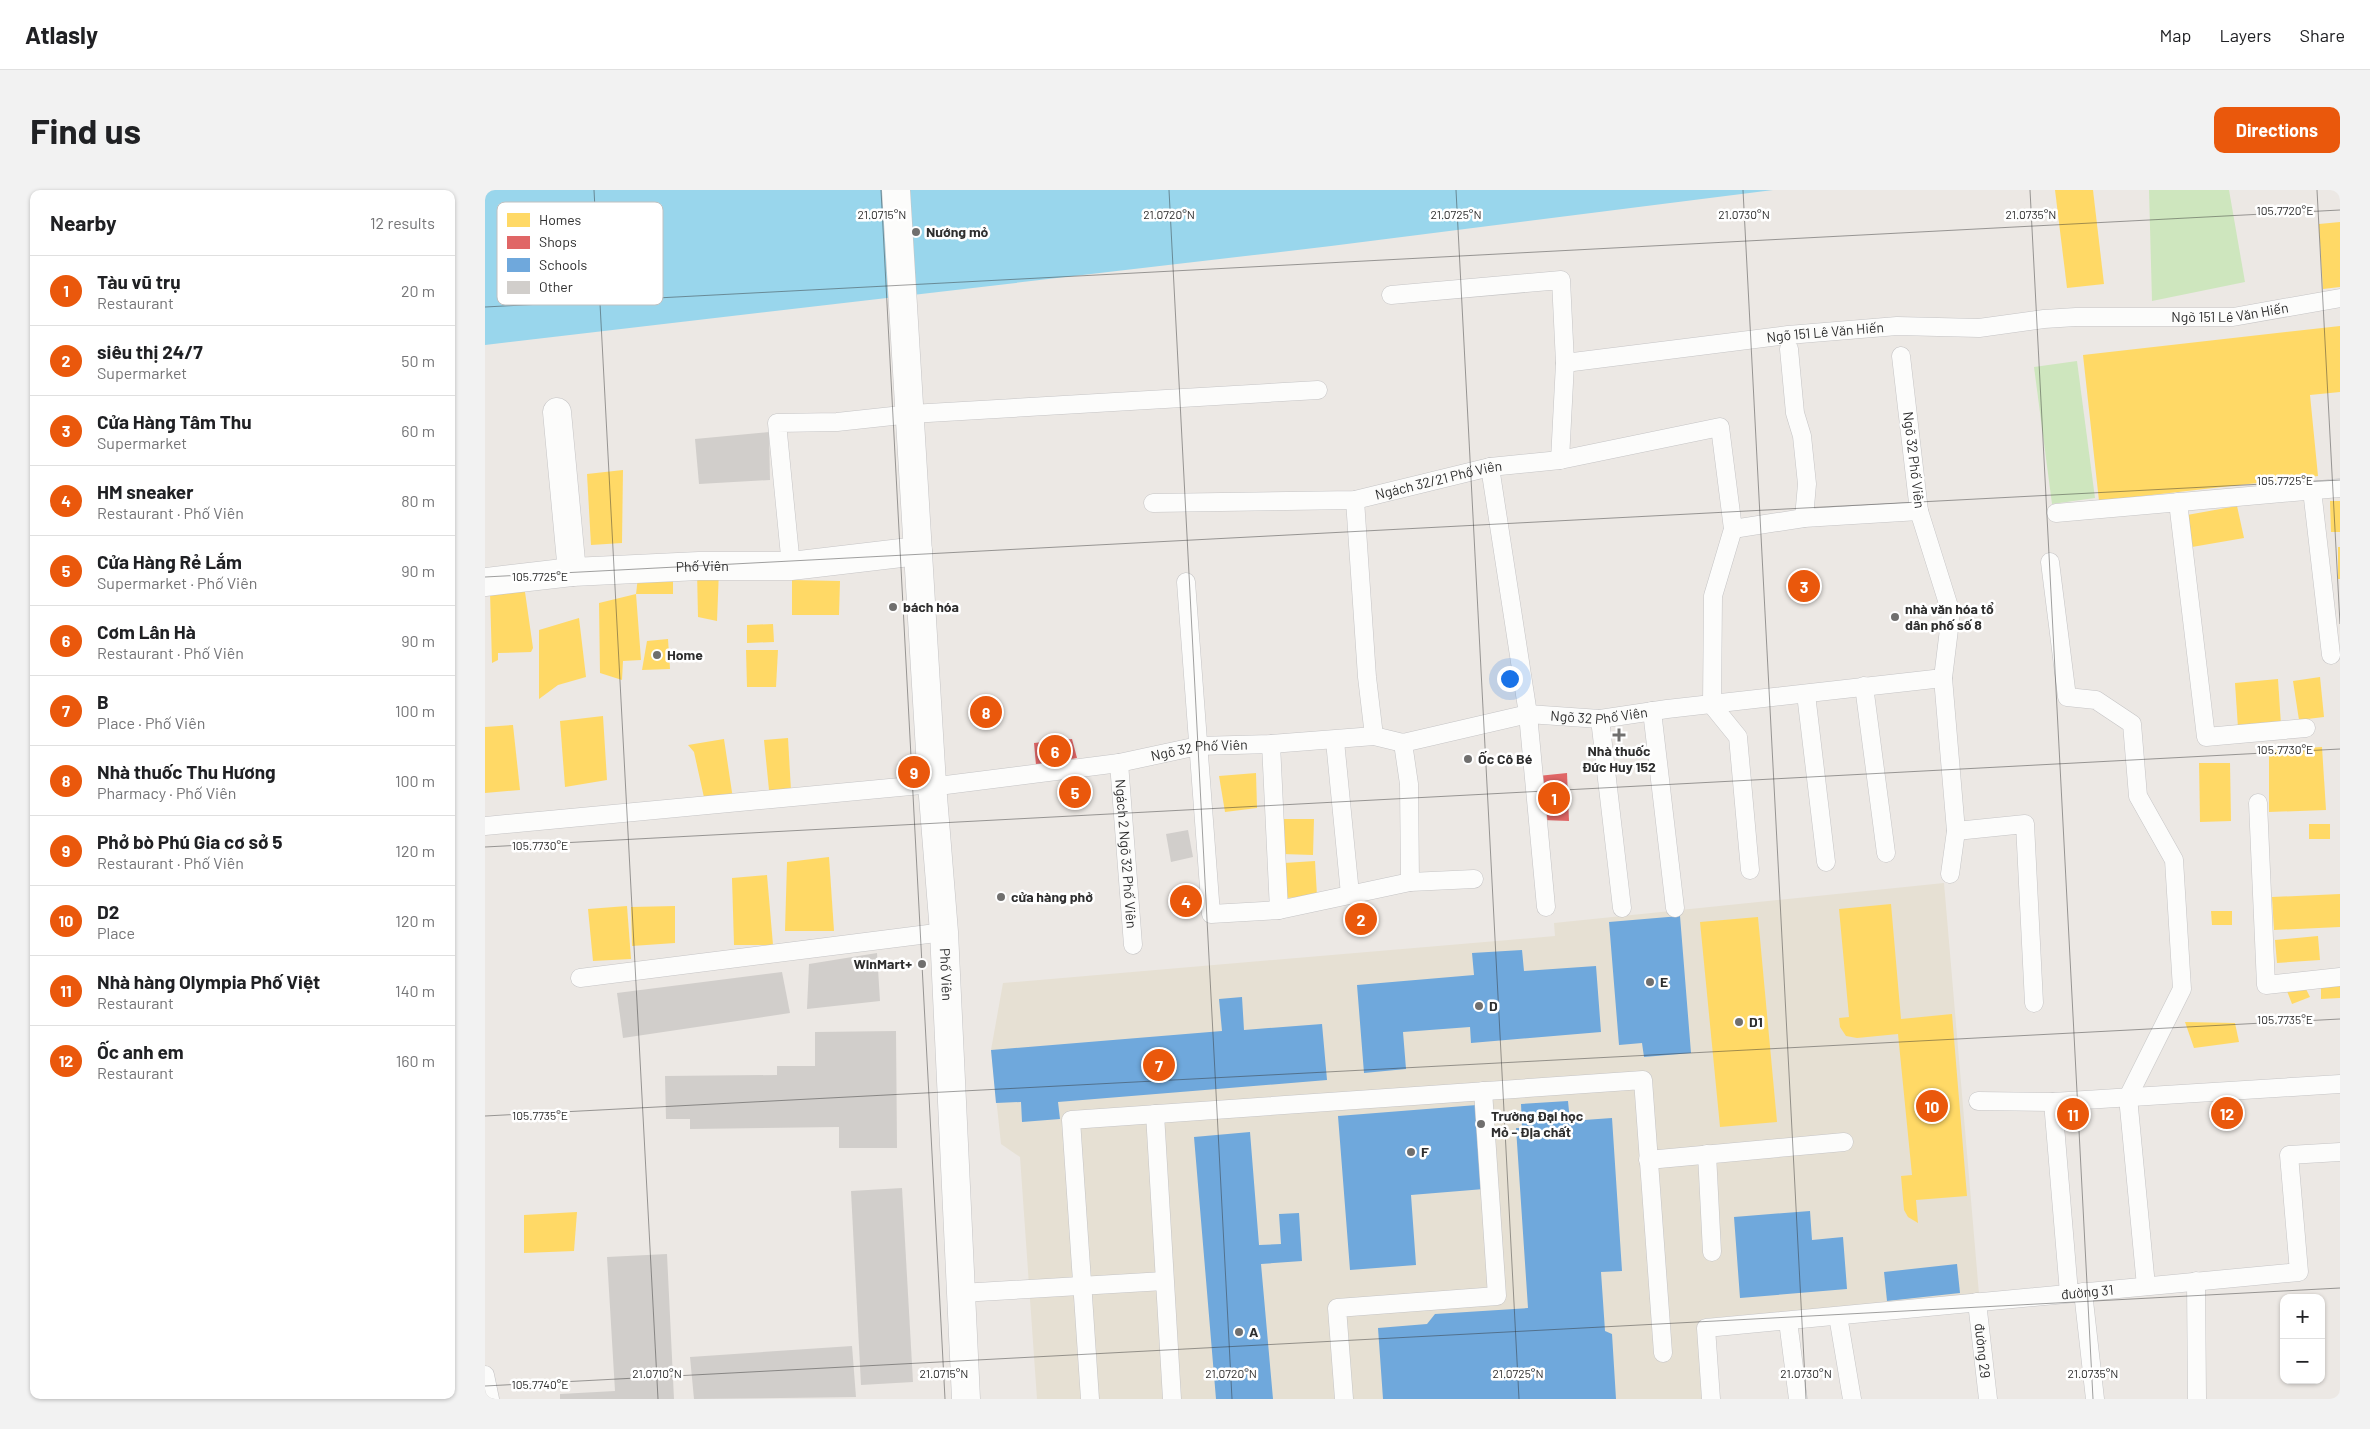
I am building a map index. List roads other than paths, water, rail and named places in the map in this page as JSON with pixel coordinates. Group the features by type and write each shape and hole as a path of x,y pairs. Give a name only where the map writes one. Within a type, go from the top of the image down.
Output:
{"street":[{"name":"Phố Viên","path":"896,190 932,784 944,932 966,1399"},
{"path":"557,412 572,572"},
{"name":"Phố Viên","path":"485,582 572,572 699,566 791,566 918,551"}],"lane":[{"path":"1391,294 1561,280 1565,363 1559,460"},
{"name":"Ngõ 151 Lê Văn Hiến","path":"1565,363 1789,335 1897,326 1979,328 2044,319 2076,317 2233,317 2340,298"},
{"path":"1789,349 1795,414 1802,436 1807,484 1804,518"},
{"name":"Ngõ 32 Phố Viên","path":"485,826 932,784 946,785 1119,763 1198,746 1271,744 1373,736 1403,744 1528,714 1599,719 1652,711 1943,678 1951,613 1919,511 1901,356"},
{"path":"791,566 777,423 837,422 911,414 1318,390"},
{"name":"Ngách 32/21 Phố Viên","path":"1153,503 1355,500 1490,467 1559,460 1720,427 1733,529"},
{"path":"1490,467 1528,714 1546,907"},
{"path":"2056,513 2340,488"},
{"path":"2312,490 2331,656"},
{"path":"1355,500 1373,736"},
{"path":"2178,502 2206,738 2307,728"},
{"path":"1750,870 1738,737 1712,705 1713,596 1733,529 1804,518 1919,511"},
{"path":"2050,562 2067,697 2096,700 2132,724 2138,796 2174,860 2182,990 2128,1097 2146,1286"},
{"path":"1186,582 1211,914 1279,910 1410,882 1473,879"},
{"path":"1943,678 1956,832 1950,874"},
{"path":"1864,686 1886,853"},
{"path":"1806,694 1826,862"},
{"path":"1652,711 1675,908"},
{"path":"1599,719 1622,908"},
{"path":"1335,740 1350,894"},
{"path":"1271,744 1279,910"},
{"path":"1403,744 1409,784 1410,882"},
{"name":"Ngách 2 Ngõ 32 Phố Viên","path":"1119,763 1133,945"},
{"path":"2258,803 2267,985 2340,977"},
{"path":"1956,832 2025,824 2034,1002"},
{"path":"580,978 944,932"},
{"path":"1090,1399 1071,1120 1643,1080 1663,1353"},
{"path":"1978,1102 2053,1102 2340,1084"},
{"path":"1344,1399 1337,1308 1497,1296 1483,1091"},
{"path":"2053,1102 2076,1293 2095,1399"},
{"path":"1155,1114 1172,1399"},
{"path":"1649,1160 1844,1142"},
{"name":"đường 31","path":"1711,1399 1706,1328 2299,1272 2289,1155 2340,1152"},
{"path":"1707,1154 1712,1252"},
{"path":"961,1293 1164,1281"},
{"path":"2196,1281 2197,1399"},
{"name":"đường 29","path":"1977,1302 1988,1399"},
{"path":"1838,1316 1852,1399"},
{"path":"1788,1320 1798,1399"},
{"path":"485,1375 490,1399"}],"water":[{"path":"485,190 1773,190 1331,246 485,345"}],"place":[{"name":"Nướng mỏ","path":"916,232"},
{"name":"Cửa Hàng Tâm Thu","path":"1804,586"},
{"name":"bách hóa","path":"893,607"},
{"name":"nhà văn hóa tổ dân phố số 8","path":"1895,617"},
{"name":"Home","path":"657,655"},
{"name":"Nhà thuốc Thu Hương","path":"986,712"},
{"name":"Nhà thuốc Đức Huy 152","path":"1619,735"},
{"name":"Cơm Lân Hà","path":"1055,751"},
{"name":"Ốc Cô Bé","path":"1468,759"},
{"name":"Phở bò Phú Gia cơ sở 5","path":"914,772"},
{"name":"Cửa Hàng Rẻ Lắm","path":"1075,792"},
{"name":"Tàu vũ trụ","path":"1554,798"},
{"name":"cửa hàng phở","path":"1001,897"},
{"name":"HM sneaker","path":"1186,901"},
{"name":"siêu thị 24/7","path":"1361,919"},
{"name":"WinMart+","path":"922,964"},
{"name":"E","path":"1650,982"},
{"name":"D","path":"1479,1006"},
{"name":"D1","path":"1739,1022"},
{"name":"B","path":"1159,1065"},
{"name":"D2","path":"1932,1106"},
{"name":"Ốc anh em","path":"2227,1113"},
{"name":"Nhà hàng Olympia Phố Việt","path":"2073,1114"},
{"name":"Trường Đại học Mỏ - Địa chất","path":"1481,1124"},
{"name":"F","path":"1411,1152"},
{"name":"A","path":"1239,1332"}]}
